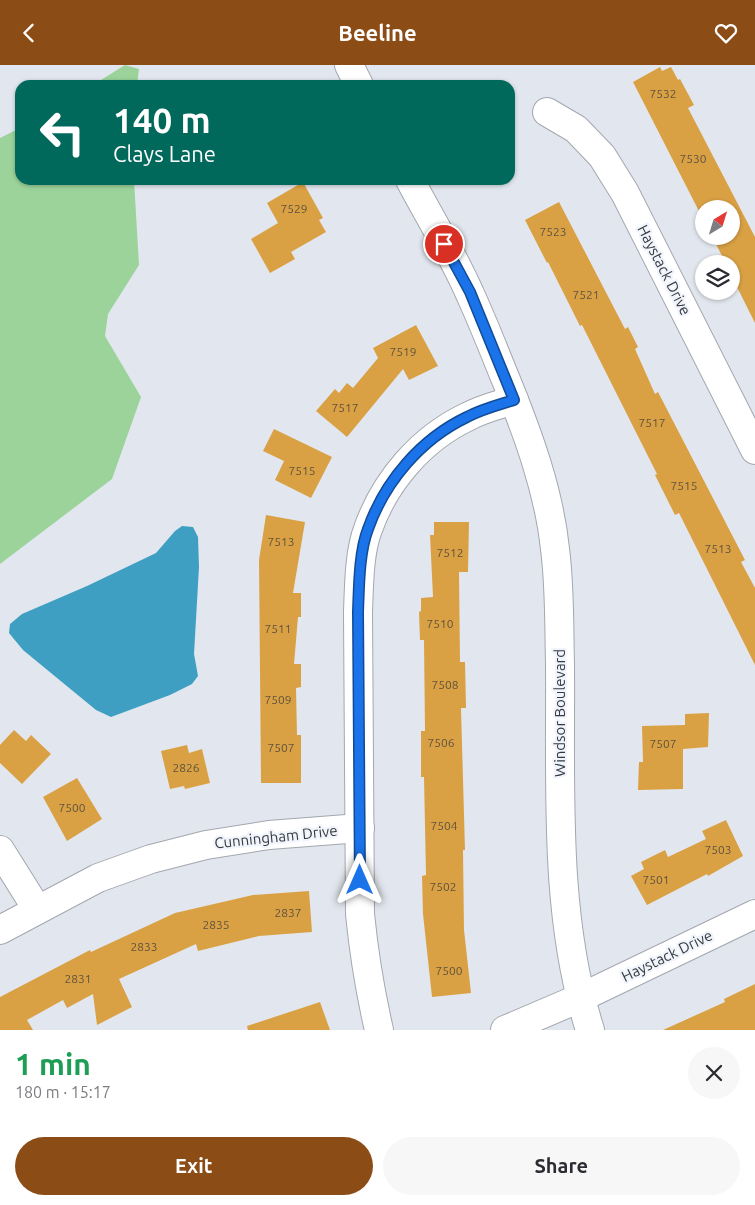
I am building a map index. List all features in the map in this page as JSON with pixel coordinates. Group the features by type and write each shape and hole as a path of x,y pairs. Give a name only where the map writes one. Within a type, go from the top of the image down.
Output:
{"street":[{"path":"349,65 356,80"},
{"name":"Haystack Drive","path":"547,112 576,129 602,156 625,193 755,450"},
{"name":"Windsor Boulevard","path":"413,185 470,292 514,400 533,452 547,499 556,550 559,621 561,839 565,904 580,998 590,1030"},
{"path":"379,1030 371,997 360,914 358,612 360,570 367,530 383,496 405,464 434,437 467,417 514,400"},
{"name":"Cunningham Drive","path":"0,929 98,878 151,859 206,845 269,835 360,828"},
{"path":"0,850 37,909"},
{"name":"Haystack Drive","path":"506,1030 580,998 755,914"}],"green space":[{"path":"125,65 139,69 138,80 101,80"},
{"path":"15,130 15,185 134,185 139,265 108,314 105,336 141,397 112,479 0,564 0,138"}],"water":[{"path":"182,526 193,527 198,537 199,567 194,654 198,676 192,684 170,695 111,717 96,710 23,650 9,633 10,624 22,614 156,553 175,531"}],"building":[{"path":"660,67 662,71 671,67 694,105 688,108 736,200 695,200 695,203 633,82"},
{"path":"298,185 305,185 323,218 319,220 326,232 291,252 295,259 270,273 251,239 278,223 267,203"},
{"path":"559,202 625,329 628,327 638,347 635,349 655,394 658,392 745,560 741,562 755,588 755,665 679,513 675,515 655,475 657,474 582,325 580,326 525,220"},
{"path":"740,208 755,237 755,323 740,293 740,255 722,255 716,245 740,245"},
{"path":"416,325 438,366 409,380 403,369 347,437 316,411 335,389 339,393 347,383 353,388 378,358 373,348"},
{"path":"274,429 332,457 311,498 275,480 284,461 263,451"},
{"path":"266,515 305,522 293,593 301,593 301,617 298,617 294,664 301,664 301,687 296,688 297,735 301,735 301,783 261,783 259,560"},
{"path":"434,522 469,522 468,572 459,572 460,662 465,662 466,708 461,708 465,850 463,850 464,930 471,993 432,997 423,914 422,876 426,875 424,777 421,777 421,731 425,731 424,640 420,640 419,612 421,611 421,598 433,597 430,535 434,535"},
{"path":"709,713 708,747 683,749 683,789 638,790 639,762 643,762 642,726 685,725 685,714"},
{"path":"14,730 26,741 31,735 51,754 22,784 0,763 0,745"},
{"path":"187,745 189,753 202,749 210,783 185,789 184,786 170,789 161,751"},
{"path":"77,778 102,819 67,841 43,797"},
{"path":"726,820 743,856 708,876 707,874 647,905 631,876 644,869 641,862 665,850 668,857 706,839 702,831"},
{"path":"309,891 312,932 259,936 198,951 196,944 119,979 132,1007 97,1025 93,994 67,1008 63,1000 27,1020 33,1030 0,1030 0,997 90,950 91,952 175,913 253,895"},
{"path":"755,984 755,1030 663,1030 725,1002 724,999"},
{"path":"320,1002 330,1030 248,1030 247,1026"}],"route":[{"path":"360,880 358,612 360,570 367,530 383,496 405,464 434,437 467,417 514,400 470,292 444,244"}]}
